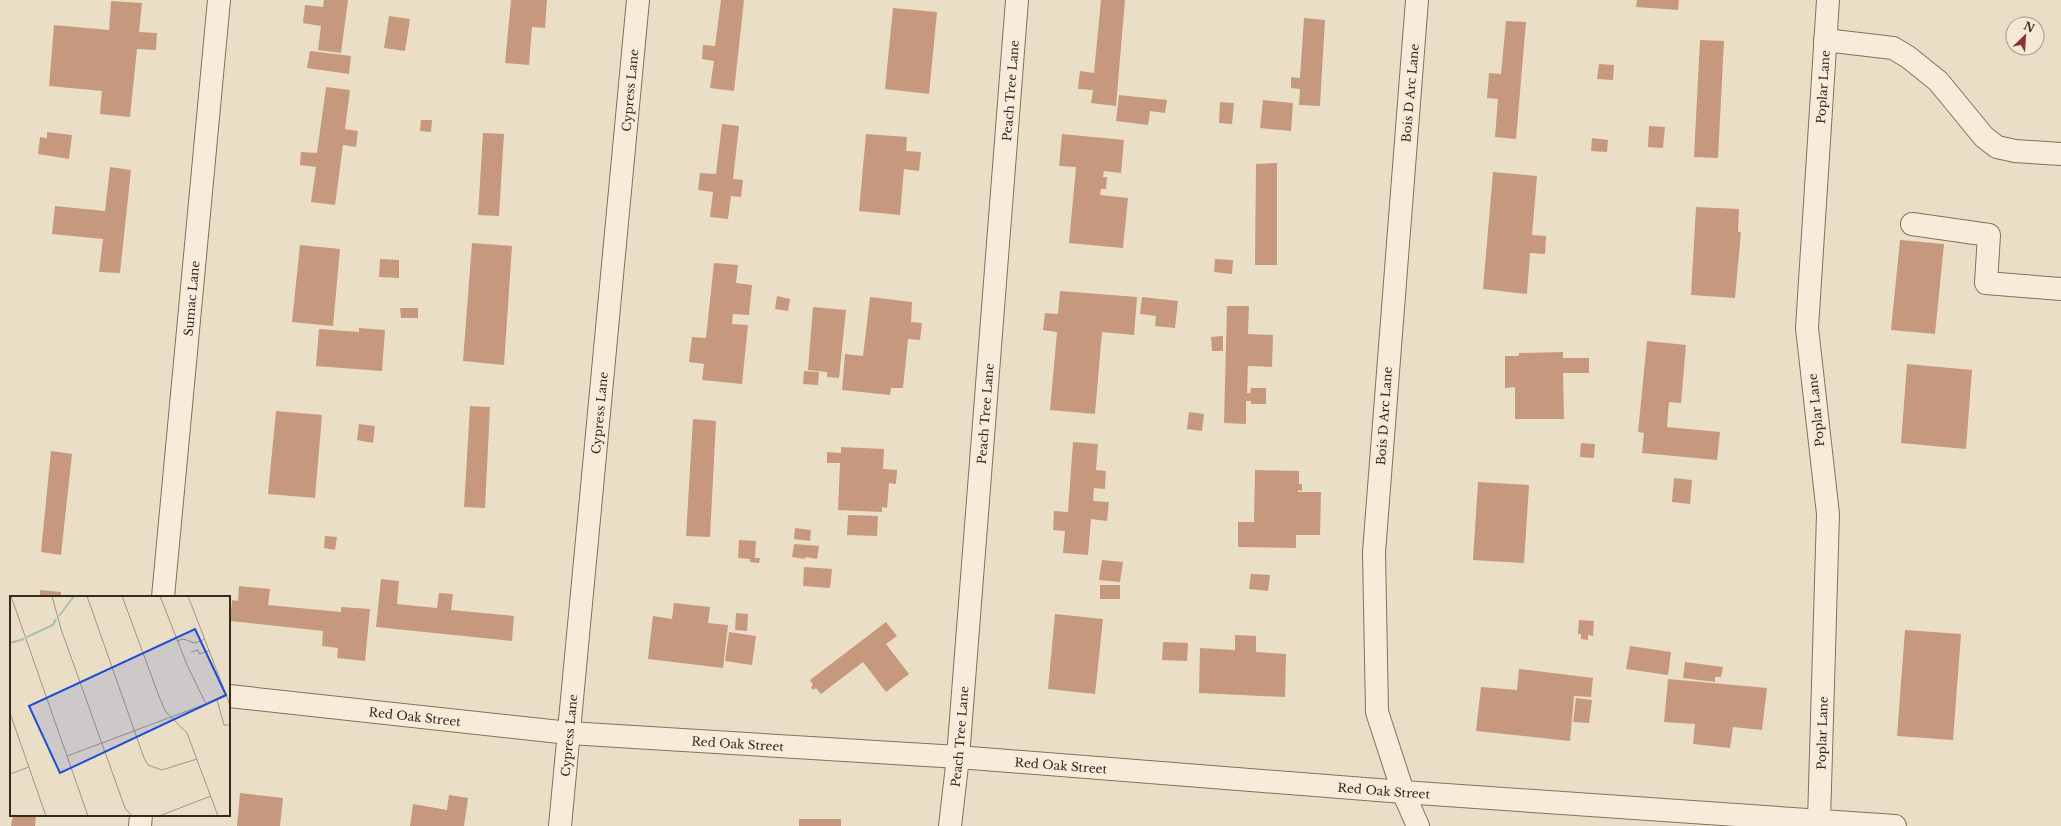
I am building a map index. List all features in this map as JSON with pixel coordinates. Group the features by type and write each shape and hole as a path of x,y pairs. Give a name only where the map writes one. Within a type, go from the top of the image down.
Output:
{"street":[{"name":"Sumac Lane","path":"163,596 219,0"},
{"name":"Cypress Lane","path":"560,826 638,0"},
{"name":"Peach Tree Lane","path":"950,826 958,757 1018,0"},
{"name":"Bois D Arc Lane","path":"1417,0 1374,552 1377,712 1403,792 1418,826"},
{"name":"Poplar Lane","path":"1819,820 1828,514 1807,328 1828,0"},
{"path":"1825,40 1893,48 1908,57 1938,81 1984,137 1997,147 2015,151 2061,154"},
{"path":"1912,224 1989,235 1986,283 2061,289"},
{"name":"Red Oak Street","path":"230,696 569,733 958,757 1403,792 1895,826"},
{"path":"140,826 141,816"}],"building":[{"path":"324,0 348,0 341,53 318,50 321,26 303,23 305,5 323,7"},
{"path":"511,0 547,0 545,28 532,27 529,65 505,63"},
{"path":"721,0 744,0 734,91 710,88 714,61 702,59 703,45 715,46"},
{"path":"1101,0 1125,0 1116,106 1091,103 1093,90 1078,89 1080,71 1094,73"},
{"path":"1637,0 1679,0 1678,10 1636,7"},
{"path":"111,1 142,3 139,32 157,33 156,50 137,49 130,117 100,114 102,91 49,86 54,25 109,30"},
{"path":"893,8 937,12 929,94 885,89"},
{"path":"389,16 410,19 405,51 384,48"},
{"path":"1304,18 1325,20 1320,106 1299,105 1300,89 1291,88 1291,77 1300,78"},
{"path":"1506,21 1526,22 1516,139 1495,137 1498,99 1487,98 1489,73 1501,74"},
{"path":"1700,40 1724,41 1718,158 1694,157"},
{"path":"310,51 351,56 349,74 307,68"},
{"path":"1599,64 1614,65 1613,80 1597,79"},
{"path":"326,87 350,90 345,129 358,131 356,147 343,145 335,205 311,202 316,167 300,165 301,152 317,153"},
{"path":"1119,95 1167,100 1165,113 1150,111 1148,125 1116,121"},
{"path":"1263,100 1293,103 1291,131 1260,128"},
{"path":"1220,102 1234,103 1232,124 1219,123"},
{"path":"421,120 432,120 431,132 420,131"},
{"path":"722,124 739,126 733,179 743,180 741,197 731,196 728,219 710,217 713,192 698,190 700,173 716,174"},
{"path":"1649,126 1665,127 1663,148 1648,147"},
{"path":"47,132 72,135 69,159 38,154 40,137 47,138"},
{"path":"483,133 504,134 499,216 478,215"},
{"path":"866,134 907,137 906,151 921,152 919,171 904,169 900,215 859,211"},
{"path":"1062,134 1124,140 1121,173 1104,171 1103,177 1107,177 1106,189 1101,189 1100,195 1128,198 1123,248 1069,243 1076,167 1059,166"},
{"path":"1592,138 1608,140 1607,152 1591,151"},
{"path":"1277,163 1277,265 1255,265 1256,164"},
{"path":"110,167 131,170 120,273 99,272 103,239 52,234 55,206 105,211"},
{"path":"1493,172 1537,176 1532,235 1546,236 1545,254 1530,253 1527,294 1483,289"},
{"path":"1696,207 1739,209 1738,232 1741,232 1735,298 1691,295"},
{"path":"1900,240 1944,244 1935,334 1891,330"},
{"path":"472,243 512,246 504,365 463,361"},
{"path":"300,245 340,249 333,326 292,322"},
{"path":"380,259 399,260 399,278 379,277"},
{"path":"1215,259 1233,260 1232,274 1214,272"},
{"path":"714,263 738,265 736,283 752,285 749,315 733,314 732,324 748,325 742,384 702,380 704,364 689,362 692,337 706,338"},
{"path":"1060,291 1137,297 1134,335 1102,332 1095,414 1050,410 1057,332 1043,330 1045,313 1058,314"},
{"path":"777,296 790,299 788,311 775,309"},
{"path":"870,297 912,302 911,322 922,323 920,340 908,339 903,388 891,388 890,395 842,390 845,354 863,356"},
{"path":"1142,297 1178,301 1175,328 1155,326 1156,316 1140,314"},
{"path":"1227,306 1249,306 1248,334 1273,335 1272,367 1248,366 1247,393 1250,393 1251,388 1266,388 1266,404 1251,404 1251,401 1246,401 1246,424 1224,423"},
{"path":"813,307 846,310 839,378 827,377 827,372 808,370"},
{"path":"400,308 418,308 418,318 401,318"},
{"path":"359,328 385,330 382,371 316,366 319,329 359,332"},
{"path":"1223,336 1223,351 1212,351 1211,337"},
{"path":"1647,341 1686,345 1681,403 1669,402 1667,427 1720,432 1717,460 1642,453 1644,433 1638,432"},
{"path":"1563,352 1563,358 1589,358 1589,373 1563,373 1564,419 1515,419 1515,387 1505,388 1505,356 1519,356 1519,353"},
{"path":"1907,364 1972,370 1966,449 1901,443"},
{"path":"804,371 819,372 818,385 803,384"},
{"path":"470,406 490,407 485,508 464,507"},
{"path":"276,411 322,415 315,498 268,494"},
{"path":"1189,412 1204,414 1202,431 1187,429"},
{"path":"693,419 716,421 710,537 686,536"},
{"path":"359,424 375,426 373,443 357,440"},
{"path":"1073,442 1098,444 1096,470 1106,471 1105,489 1094,488 1093,501 1109,502 1107,521 1091,519 1088,555 1063,553 1065,531 1053,530 1054,511 1068,512"},
{"path":"1581,443 1595,444 1594,458 1580,457"},
{"path":"841,447 884,449 883,469 897,470 896,484 889,483 887,508 882,507 882,512 838,510 840,463 827,463 827,452 841,453"},
{"path":"51,451 72,454 61,555 41,552"},
{"path":"1255,470 1299,471 1299,484 1302,484 1302,491 1298,490 1298,492 1321,492 1320,535 1296,535 1296,548 1238,547 1238,522 1254,522"},
{"path":"1674,478 1692,480 1690,504 1672,502"},
{"path":"1478,482 1529,485 1524,563 1473,560"},
{"path":"848,515 878,516 877,536 847,535"},
{"path":"795,528 811,530 810,541 794,539"},
{"path":"325,536 337,537 335,550 324,548"},
{"path":"739,540 756,541 755,558 760,558 759,563 750,562 750,559 738,558"},
{"path":"794,544 819,546 817,559 792,557"},
{"path":"1102,560 1123,562 1120,582 1099,580"},
{"path":"804,567 832,569 830,588 803,586"},
{"path":"1251,574 1270,575 1268,591 1249,589"},
{"path":"381,579 399,581 397,604 437,608 439,593 453,594 451,610 514,616 512,641 376,627"},
{"path":"1100,585 1120,585 1120,599 1100,599"},
{"path":"239,586 270,589 268,605 341,612 341,607 370,609 365,661 337,658 338,648 322,646 323,631 230,621 232,600 238,601"},
{"path":"40,590 61,592 61,596 40,596"},
{"path":"674,603 710,607 708,623 728,625 723,668 648,659 653,616 672,619"},
{"path":"736,613 748,614 747,631 735,630"},
{"path":"1055,614 1103,619 1095,694 1048,689"},
{"path":"1579,620 1594,621 1593,636 1588,635 1588,640 1581,639 1581,634 1578,634"},
{"path":"886,622 897,636 886,644 909,674 886,692 863,662 821,694 816,688 813,690 811,687 813,685 810,680"},
{"path":"1905,630 1961,634 1953,740 1897,736"},
{"path":"729,632 756,636 752,665 725,661"},
{"path":"1235,635 1256,636 1256,652 1286,654 1285,697 1199,693 1200,648 1235,650"},
{"path":"1163,642 1188,643 1187,661 1162,660"},
{"path":"1630,646 1671,652 1668,675 1626,669"},
{"path":"1685,662 1723,667 1721,677 1715,677 1715,682 1683,678"},
{"path":"1519,669 1593,678 1591,697 1574,696 1570,741 1476,731 1481,687 1517,690"},
{"path":"1668,679 1767,688 1762,730 1733,727 1730,748 1693,744 1695,724 1664,722"},
{"path":"1576,698 1592,700 1589,723 1573,722"},
{"path":"240,793 283,798 280,826 237,826"},
{"path":"449,795 468,798 464,826 410,826 413,804 447,810"},
{"path":"13,816 36,816 35,826 11,826"},
{"path":"799,819 841,819 841,826 799,826"}]}
